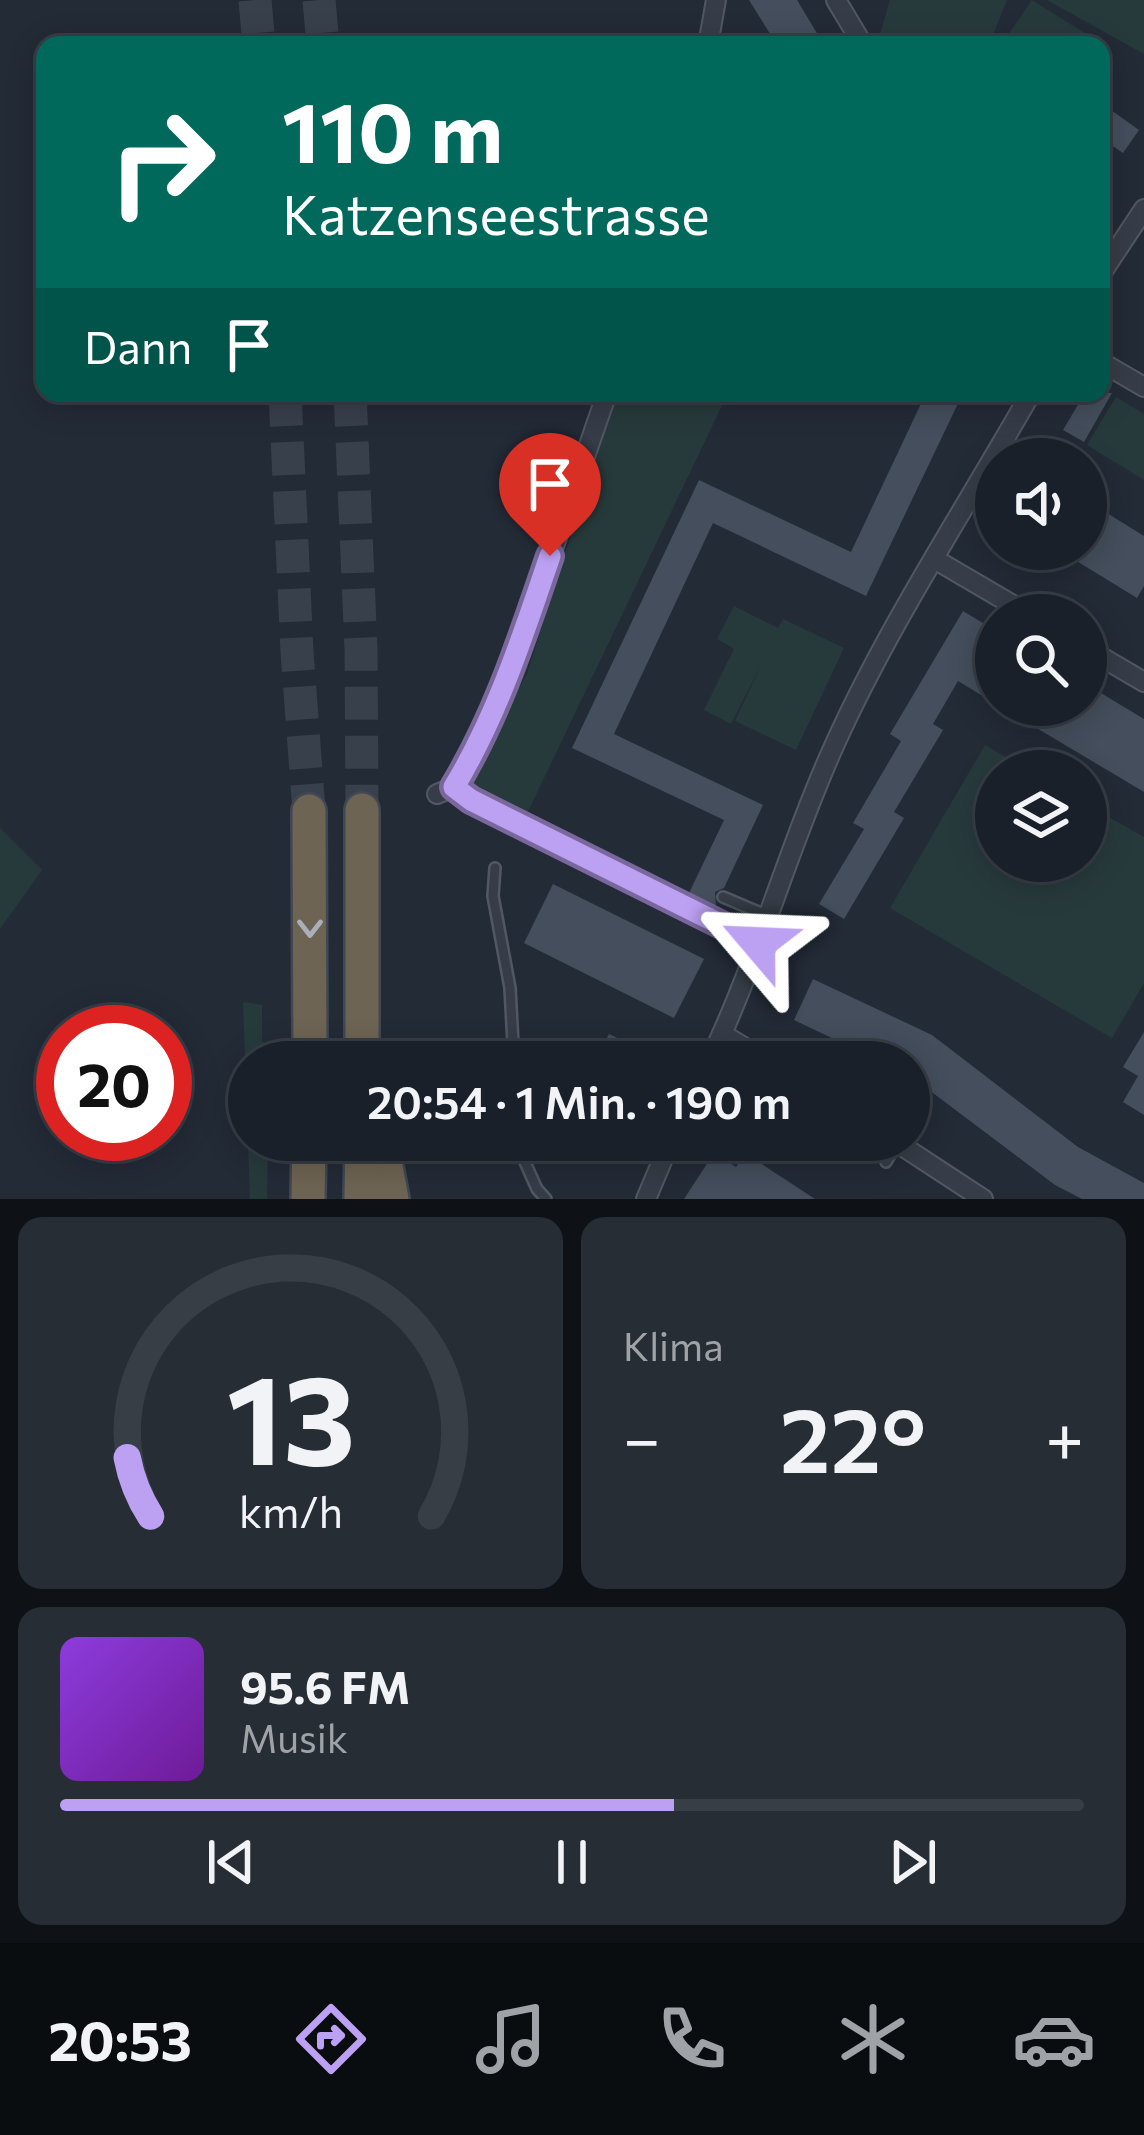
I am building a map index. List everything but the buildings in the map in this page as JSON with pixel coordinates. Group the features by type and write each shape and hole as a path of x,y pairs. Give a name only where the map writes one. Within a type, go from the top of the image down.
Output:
{"highway":[{"path":"362,810 364,1041"},
{"path":"309,811 310,1041"},
{"path":"308,1199 309,1161"},
{"path":"361,1199 362,1161"},
{"path":"385,1161 392,1199"}],"street":[{"path":"710,36 716,0"},
{"path":"836,0 858,36"},
{"path":"1110,260 1144,208"},
{"path":"1110,367 1144,387"},
{"path":"446,790 478,747 508,679 604,402"},
{"path":"719,1041 835,743 873,667 1026,402"},
{"path":"936,560 994,594"},
{"path":"1107,660 1144,682"},
{"path":"722,1034 734,1041"},
{"path":"646,1199 662,1161"},
{"path":"925,1161 983,1199"}],"lane":[{"path":"446,790 758,943"},
{"path":"495,868 493,896 510,988 513,1041"},
{"path":"724,897 767,916"},
{"path":"524,1161 546,1199"}],"shaded area":[{"path":"890,0 1007,0 993,36 880,36"},
{"path":"1032,0 1088,35 1009,36"},
{"path":"1047,0 1144,0 1144,54"},
{"path":"1116,397 1144,414 1144,480 1107,457 1107,438 1091,438"},
{"path":"613,402 724,402 524,820 467,780 527,674"},
{"path":"734,606 778,628 783,619 844,648 796,750 735,721 762,663 731,724 704,710 734,649 717,639"},
{"path":"975,762 975,882 1107,882 1107,816 1144,837 1144,983 1112,1038 890,908"},
{"path":"0,828 42,870 0,929"},
{"path":"243,1002 262,1005 262,1041 244,1041"},
{"path":"249,1161 268,1161 267,1199 250,1199"}],"tunnel":[{"path":"255,0 258,36"},
{"path":"319,0 322,36"},
{"path":"285,402 309,811"},
{"path":"350,402 362,810"}],"route":[{"path":"550,556 508,679 454,787 471,800 758,943"}]}
